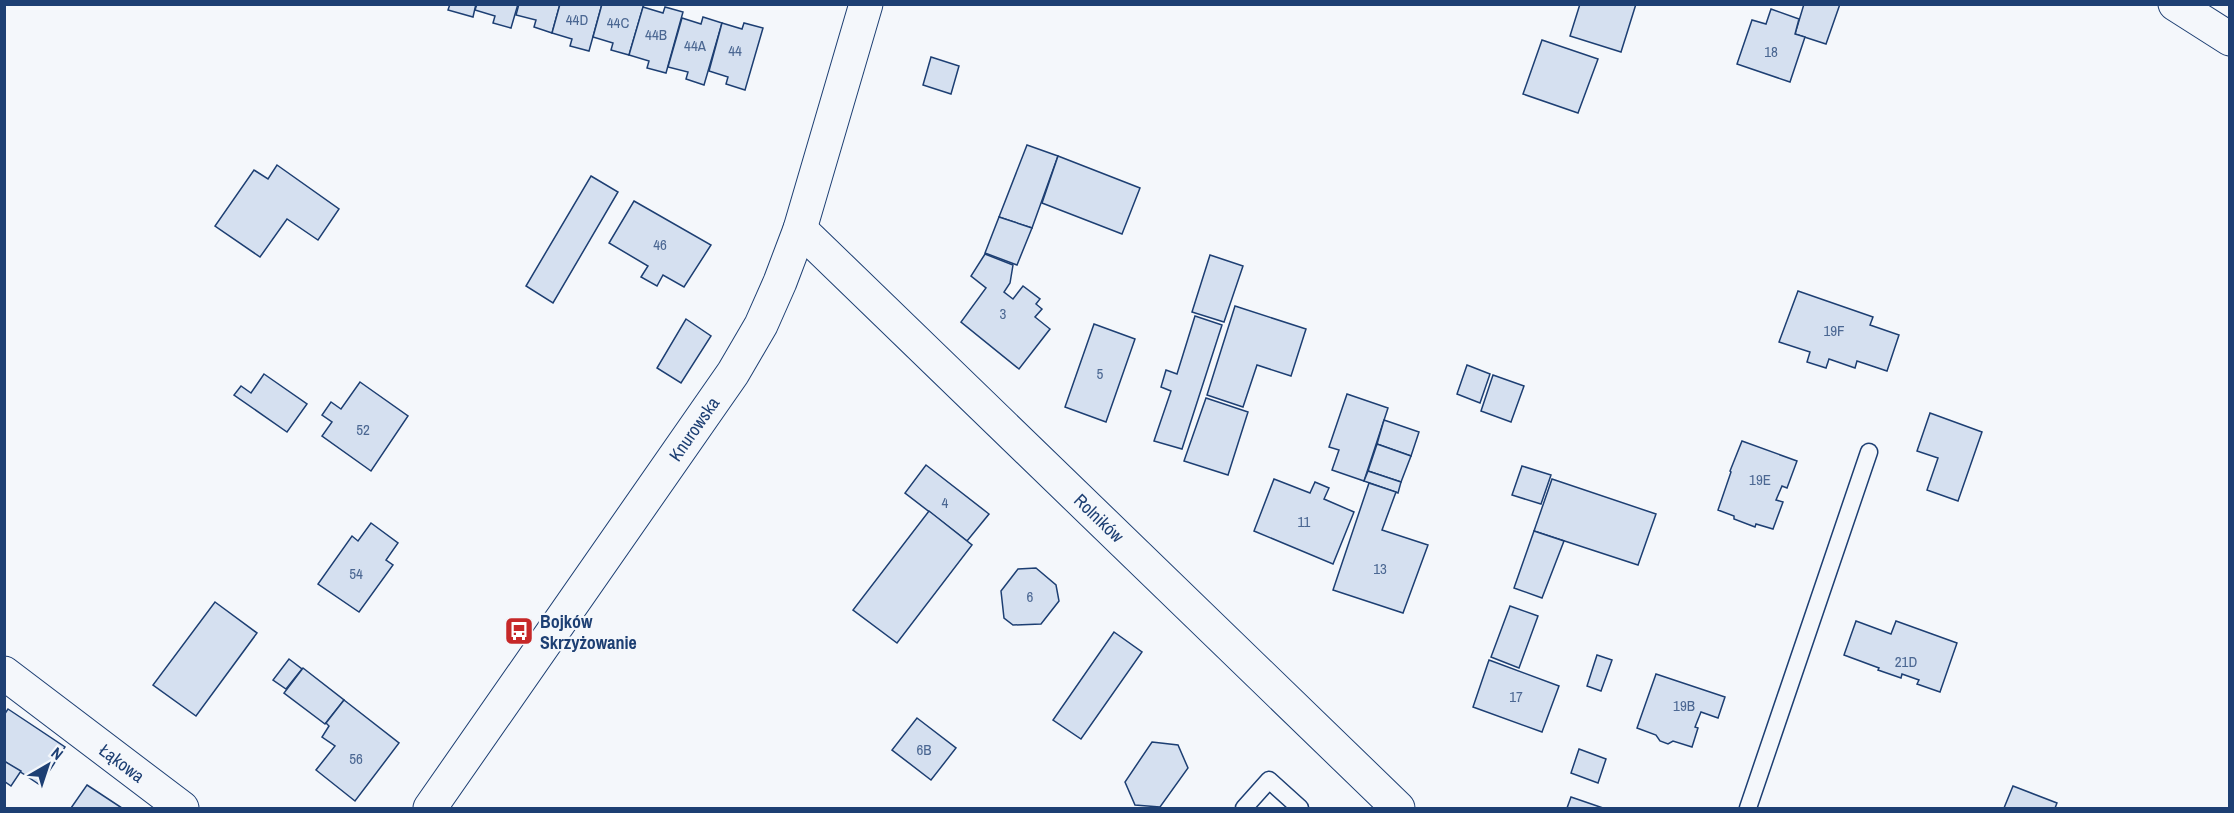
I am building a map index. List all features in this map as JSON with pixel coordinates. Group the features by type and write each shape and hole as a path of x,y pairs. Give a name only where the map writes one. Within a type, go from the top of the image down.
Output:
{"street":[{"name":"Knurowska","path":"430,808 733,373 761,325 800,229 866,4"},
{"path":"2175,4 2229,39"},
{"name":"Rolników","path":"800,229 1398,808"},
{"name":"Łąkowa","path":"4,673 182,808"}],"lane":[{"path":"1748,808 1869,452"},
{"path":"1244,808 1269,780 1300,808"}],"building":[{"path":"450,4 476,4 473,17 448,10"},
{"path":"477,4 518,4 511,28 493,23 495,16 475,10"},
{"path":"519,4 560,4 552,33 534,27 536,20 516,15"},
{"path":"560,4 602,4 589,51 570,46 572,39 552,33"},
{"path":"602,4 644,4 629,55 611,50 613,43 593,37"},
{"path":"1580,4 1636,4 1621,52 1570,36"},
{"path":"1804,4 1840,4 1826,44 1795,34"},
{"path":"643,7 663,13 665,7 683,12 666,73 647,68 649,61 629,55"},
{"path":"1771,9 1799,19 1795,34 1805,37 1790,82 1737,64 1752,20 1766,24"},
{"path":"703,17 722,23 704,85 686,79 688,72 668,67 682,18 701,24"},
{"path":"722,23 742,29 744,23 763,28 745,90 726,84 728,77 709,71"},
{"path":"1542,40 1598,59 1578,113 1523,94"},
{"path":"931,57 959,66 951,94 923,85"},
{"path":"1027,145 1058,156 1032,228 999,217"},
{"path":"1058,156 1140,188 1122,234 1042,203"},
{"path":"277,165 339,209 318,240 287,219 260,257 215,226 254,170 268,179"},
{"path":"591,176 618,192 553,303 526,286"},
{"path":"634,201 711,245 684,287 663,275 657,286 641,277 648,266 609,243"},
{"path":"999,217 1032,228 1017,265 985,253"},
{"path":"985,254 1013,265 1010,283 1004,292 1013,299 1023,286 1040,299 1036,304 1042,309 1035,317 1050,329 1019,369 961,322 986,288 971,276"},
{"path":"1210,255 1243,266 1224,322 1192,312"},
{"path":"1798,291 1873,317 1870,325 1899,335 1887,371 1857,361 1855,368 1829,359 1826,368 1807,362 1810,352 1779,342"},
{"path":"1235,306 1306,329 1291,376 1257,365 1243,407 1207,395"},
{"path":"1195,316 1222,325 1182,449 1154,441 1171,391 1161,387 1166,370 1177,374"},
{"path":"686,319 711,336 681,383 657,368"},
{"path":"1094,324 1135,339 1106,422 1065,407"},
{"path":"1467,365 1490,374 1480,403 1457,394"},
{"path":"264,374 307,404 287,432 234,395 241,386 251,393"},
{"path":"1493,375 1524,386 1511,422 1481,411"},
{"path":"360,382 408,416 371,471 322,436 332,422 322,415 331,402 341,409"},
{"path":"1347,394 1388,408 1364,481 1332,470 1339,450 1329,447"},
{"path":"1206,398 1248,412 1228,475 1184,461"},
{"path":"1930,413 1982,432 1958,501 1927,490 1938,458 1917,451"},
{"path":"1384,420 1419,432 1411,456 1377,444"},
{"path":"1742,441 1797,461 1787,488 1782,486 1776,500 1783,502 1773,529 1756,524 1755,527 1718,510"},
{"path":"1377,444 1411,456 1401,482 1368,471"},
{"path":"926,465 989,514 967,541 905,493"},
{"path":"1522,466 1551,475 1541,504 1512,495"},
{"path":"1368,471 1401,482 1398,493 1364,481"},
{"path":"1274,479 1310,493 1315,482 1329,488 1324,499 1354,512 1333,564 1254,531"},
{"path":"1552,479 1656,514 1638,565 1534,531"},
{"path":"1369,483 1396,492 1382,530 1428,545 1403,613 1333,590"},
{"path":"929,511 972,545 897,643 853,610"},
{"path":"371,523 398,543 386,560 393,565 359,612 318,584 352,536 358,541"},
{"path":"1534,531 1564,541 1542,598 1514,588"},
{"path":"1036,568 1056,585 1059,601 1041,624 1013,625 1004,618 1001,591 1018,569"},
{"path":"215,602 257,633 196,716 153,685"},
{"path":"1510,606 1538,616 1519,668 1491,657"},
{"path":"1856,621 1891,634 1896,621 1957,643 1940,692 1917,684 1919,680 1902,674 1901,678 1844,655"},
{"path":"1114,632 1142,652 1081,739 1053,720"},
{"path":"1597,655 1612,660 1601,691 1587,686"},
{"path":"289,659 302,669 286,689 273,680"},
{"path":"1489,660 1559,686 1542,732 1473,707"},
{"path":"303,668 344,700 325,724 284,693"},
{"path":"1656,674 1725,697 1718,718 1701,712 1695,727 1698,728 1692,747 1673,741 1668,744 1660,741 1656,735 1637,728"},
{"path":"344,700 399,743 355,801 316,770 335,746 322,737 329,726 326,723"},
{"path":"8,709 65,747 40,785 4,761 4,715"},
{"path":"917,718 956,748 931,780 892,750"},
{"path":"1152,742 1178,745 1188,768 1160,807 1135,805 1125,782"},
{"path":"1579,749 1606,759 1598,783 1571,773"},
{"path":"4,761 21,771 11,786 4,781"},
{"path":"87,785 122,808 71,808"},
{"path":"2013,786 2057,803 2055,808 2004,808"},
{"path":"1571,797 1603,808 1567,808"}],"place":[{"name":"Bojków Skrzyżowanie","path":"519,631"}]}
